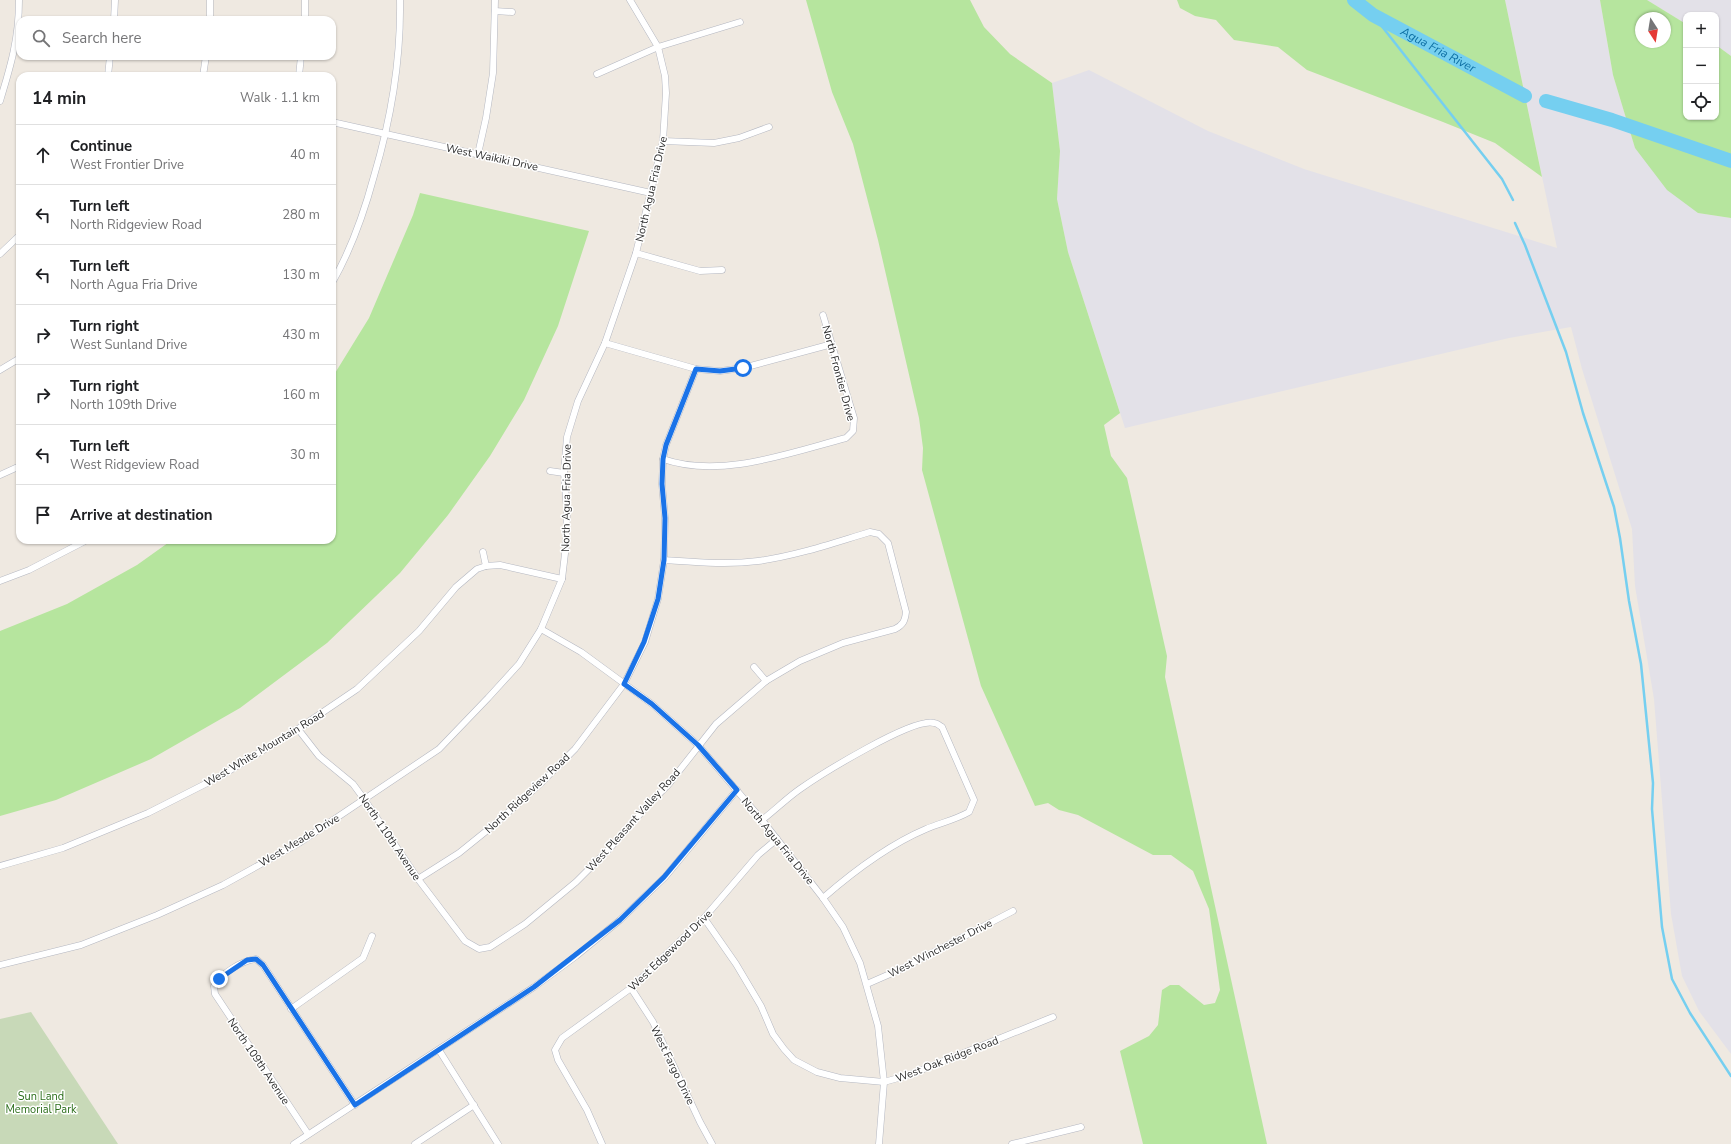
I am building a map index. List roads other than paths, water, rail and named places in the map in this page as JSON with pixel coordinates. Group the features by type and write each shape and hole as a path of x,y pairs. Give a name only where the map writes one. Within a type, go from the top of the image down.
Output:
{"street":[{"path":"19,0 19,16"},
{"path":"114,16 115,0"},
{"path":"210,0 210,16"},
{"path":"305,0 305,16"},
{"path":"336,276 363,214 386,135 399,44 400,0"},
{"path":"478,154 486,118 493,73 495,0"},
{"name":"North Agua Fria Drive","path":"630,0 658,47 665,76 666,93 663,141 636,253 605,343 578,401 567,437 564,472 567,510 562,579 541,629 581,652 652,704 698,745 762,820 823,898 851,942 860,963 878,1026 884,1082 879,1144"},
{"path":"495,11 512,12"},
{"path":"597,74 658,47 740,22"},
{"path":"0,101 12,62 16,41"},
{"path":"109,72 110,60"},
{"path":"204,72 205,60"},
{"path":"299,72 301,60"},
{"name":"West Waikiki Drive","path":"336,123 651,193"},
{"path":"663,141 714,143 739,138 769,127"},
{"path":"0,254 16,239"},
{"path":"636,253 700,271 722,270"},
{"name":"North Frontier Drive","path":"663,459 675,463 695,465 742,465 846,438 853,431 854,418 823,315"},
{"path":"605,343 696,369 720,371 743,368 832,344"},
{"path":"0,370 16,360"},
{"name":"North Ridgeview Road","path":"418,879 459,853 495,824 540,784 574,749 624,684 644,642 658,599 664,560 665,518 662,484 663,459 666,445 696,369"},
{"path":"0,475 16,468"},
{"path":"550,471 564,472"},
{"name":"West Pleasant Valley Road","path":"479,949 490,948 525,924 576,882 611,847 647,806 668,785 716,724 766,682 800,661 843,643 895,629 902,626 905,620 906,612 888,543 879,534 870,532 787,556 758,561 721,564 664,560"},
{"path":"0,581 29,570 79,544"},
{"path":"483,552 486,566"},
{"name":"West White Mountain Road","path":"0,866 63,848 148,813 219,777 298,729 357,690 419,631 460,583 477,569 486,566 500,565 516,567 562,579"},
{"name":"West Meade Drive","path":"0,965 81,945 157,916 223,884 299,843 440,748 519,664 541,629"},
{"path":"754,667 766,682"},
{"path":"762,820 799,790 841,762 898,733 924,723 934,722 942,727 974,800 972,808 969,812 963,815 925,829 893,846 851,874 823,898"},
{"name":"North 110th Avenue","path":"298,729 319,756 353,784 418,879 465,941 479,949"},
{"path":"294,1144 534,987 620,920 664,877 737,790"},
{"name":"West Edgewood Drive","path":"602,1144 587,1110 558,1060 555,1050 562,1038 631,988 704,918 758,855 777,839"},
{"name":"West Winchester Drive","path":"866,984 899,970 1013,911"},
{"name":"West Oak Ridge Road","path":"704,918 736,964 761,1006 773,1034 784,1050 794,1060 805,1067 832,1076 884,1082 909,1075 1053,1017"},
{"path":"355,1105 291,1009 363,958 372,936"},
{"name":"North 109th Avenue","path":"291,1009 263,965 256,959 247,960 219,979 214,986 215,994 308,1134"},
{"name":"West Fargo Drive","path":"631,988 653,1022 700,1122 712,1144"},
{"path":"439,1050 498,1144"},
{"path":"415,1144 474,1105"},
{"path":"1012,1144 1081,1127"}],"waterway":[{"name":"Agua Fria River","path":"1354,0 1373,15 1525,96"},
{"path":"1373,15 1502,179 1513,200"},
{"name":"Agua Fria River","path":"1546,101 1612,120 1731,161"},
{"path":"1515,223 1525,245 1566,352 1583,413 1614,507 1641,664 1653,783 1652,809 1662,927 1672,979 1690,1013 1731,1076"}],"park label":[{"name":"Sun Land Memorial Park","path":"41,1102"}]}
